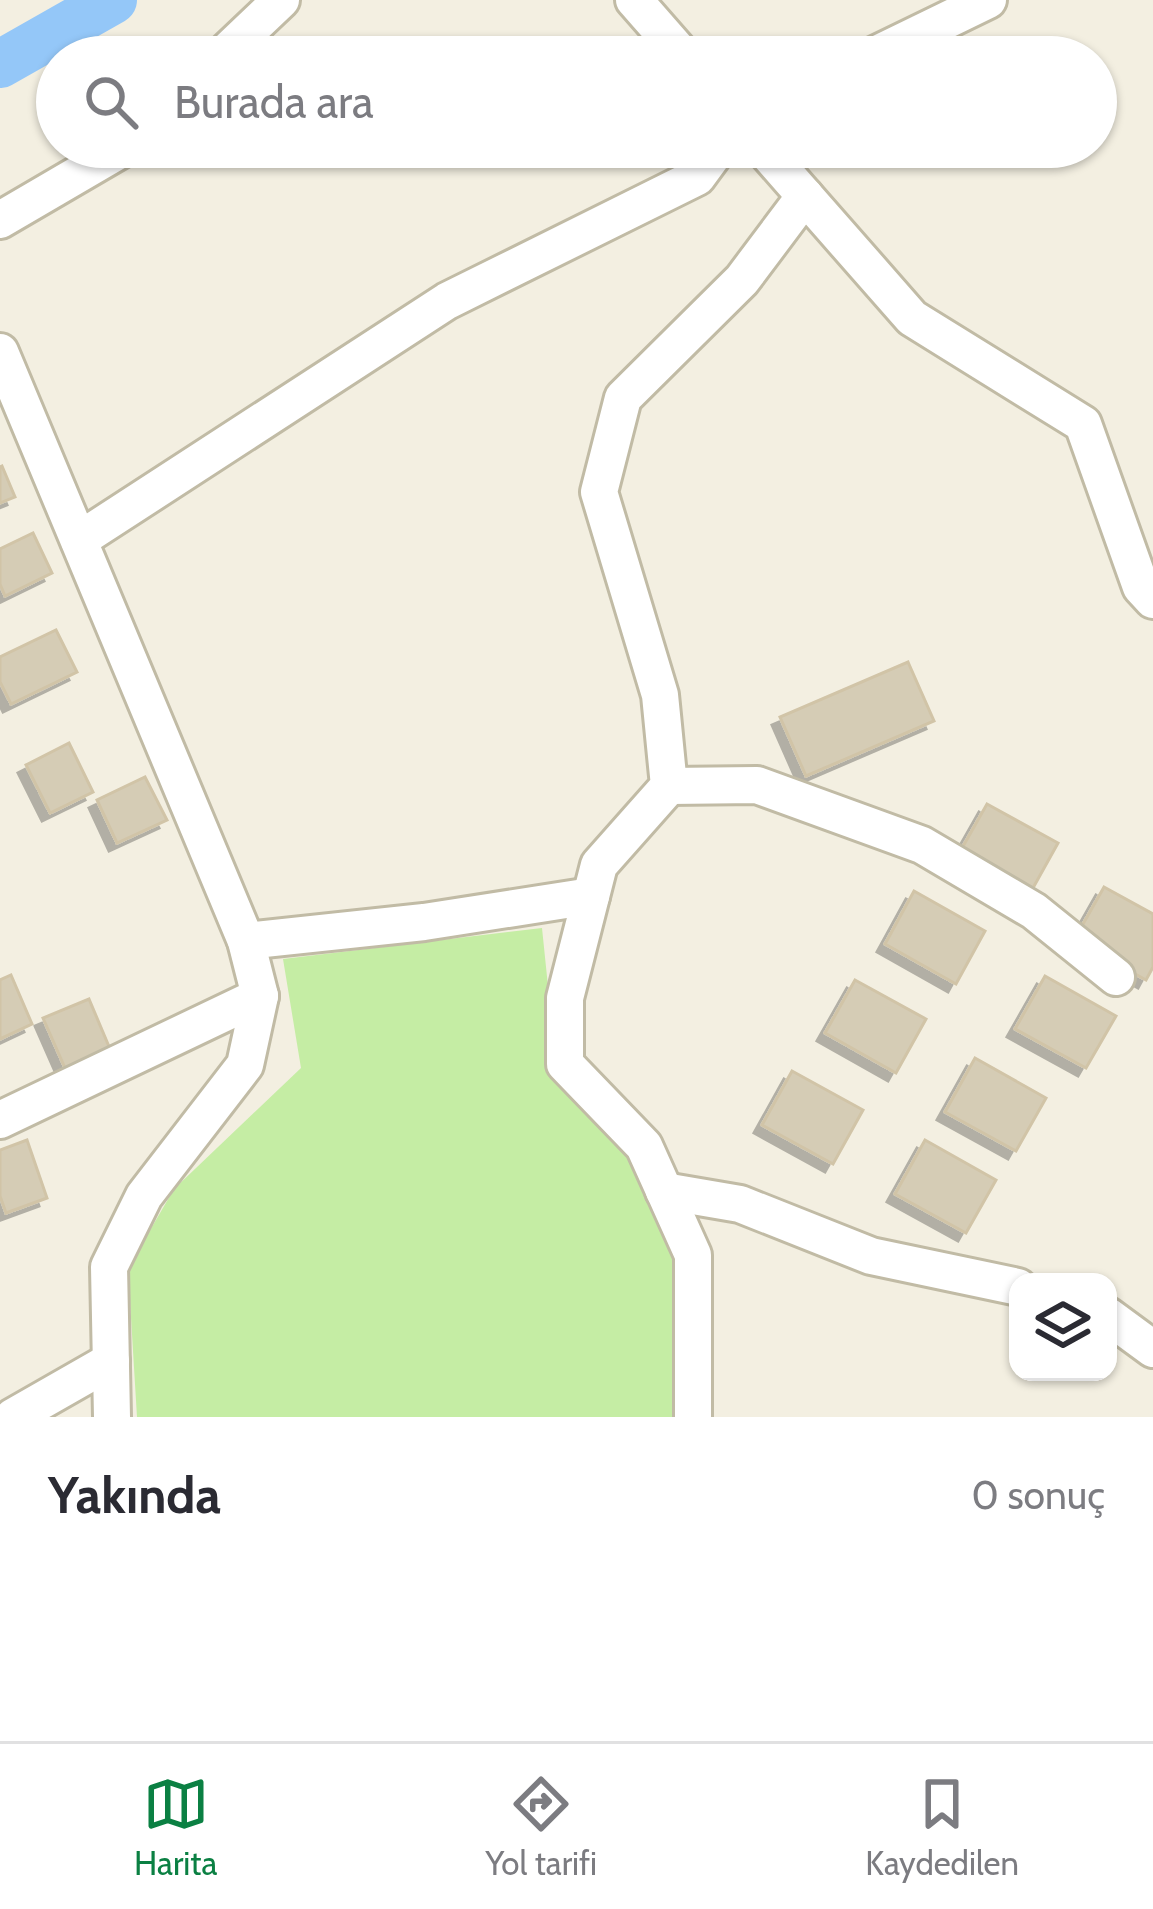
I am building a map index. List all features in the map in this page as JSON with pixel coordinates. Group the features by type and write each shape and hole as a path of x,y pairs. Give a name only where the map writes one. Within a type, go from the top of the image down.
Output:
{"street":[{"path":"243,36 281,0"},
{"path":"634,0 666,36"},
{"path":"914,36 988,0"},
{"path":"0,220 89,168"},
{"path":"79,540 447,301 697,177 704,168"},
{"path":"780,168 913,318 1083,424 1141,587 1153,600"},
{"path":"693,1417 693,1255 644,1146 565,1064 565,998 599,865 669,786 660,695 599,492 623,398 742,280 805,196"},
{"path":"0,352 247,941 260,996 245,1065 144,1196 110,1267 112,1417"},
{"path":"669,786 757,785 922,844 1034,911 1116,977"},
{"path":"247,941 424,922 591,896"},
{"path":"0,1120 260,996"},
{"path":"664,1191 740,1204 871,1256 1009,1285"},
{"path":"1117,1322 1153,1348"},
{"path":"13,1417 111,1361"}],"green space":[{"path":"542,928 549,996 549,1071 631,1156 677,1259 677,1417 137,1417 128,1268 174,1189 301,1068 283,959"}],"building":[{"path":"0,467 15,497 0,503"},
{"path":"33,533 52,573 5,596 0,584 0,549"},
{"path":"56,630 77,672 11,704 0,682 0,657"},
{"path":"908,662 934,721 806,776 780,717"},
{"path":"69,743 93,792 50,813 26,765"},
{"path":"145,777 167,820 117,843 97,800"},
{"path":"987,804 1058,843 1028,897 957,857"},
{"path":"1104,887 1153,914 1153,967 1146,980 1074,940"},
{"path":"914,891 985,931 956,984 885,944"},
{"path":"11,975 32,1024 0,1039 0,980"},
{"path":"1045,976 1116,1016 1086,1068 1015,1029"},
{"path":"855,980 926,1019 896,1073 825,1033"},
{"path":"89,999 110,1049 65,1068 43,1018"},
{"path":"975,1058 1046,1098 1016,1151 945,1112"},
{"path":"792,1071 863,1110 833,1164 762,1125"},
{"path":"27,1140 47,1198 6,1213 0,1196 0,1150"},
{"path":"925,1140 996,1180 966,1233 895,1194"}],"waterway":[{"path":"49,36 113,0"},
{"path":"0,64 36,44"}]}
